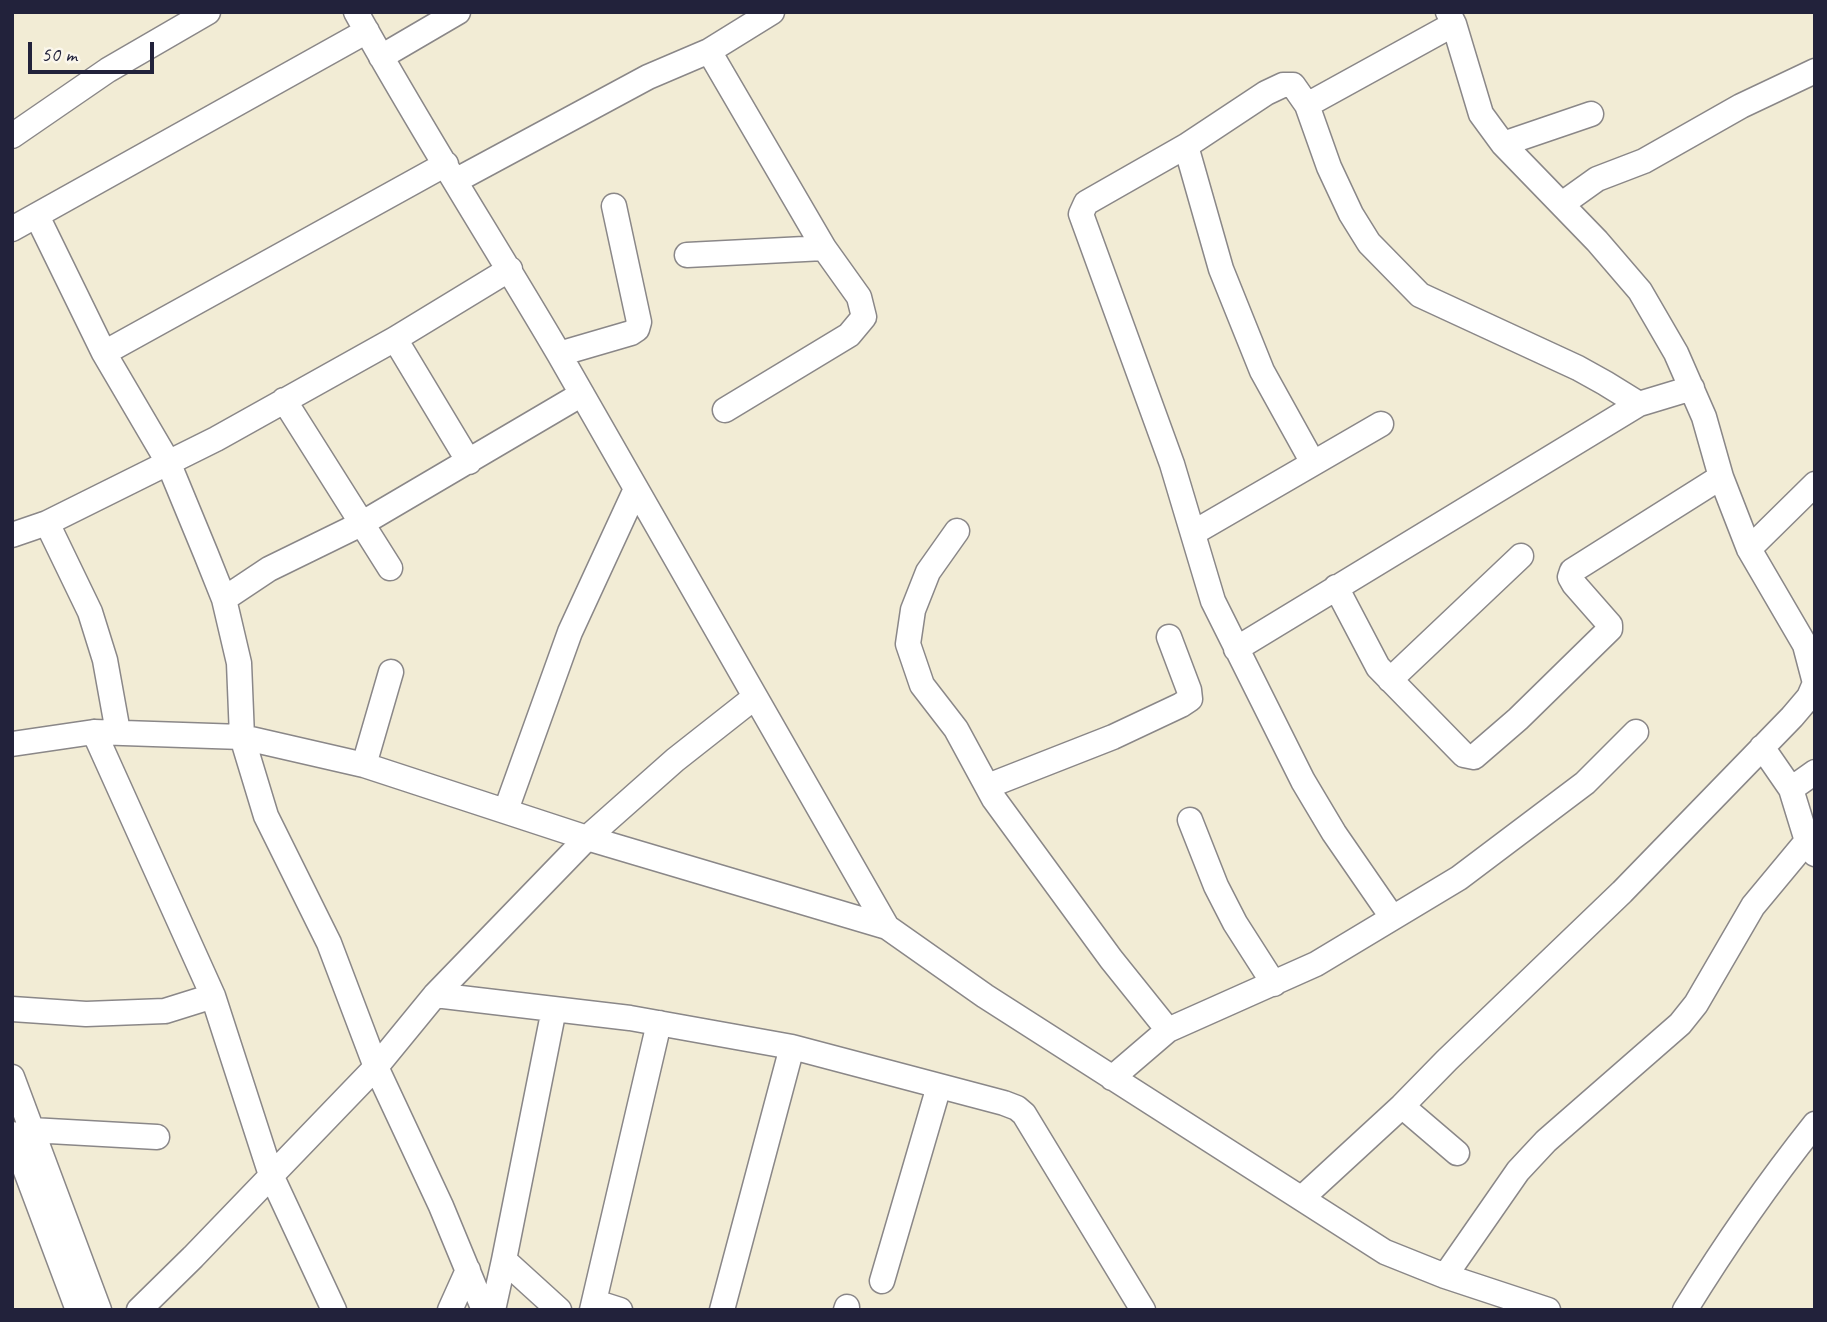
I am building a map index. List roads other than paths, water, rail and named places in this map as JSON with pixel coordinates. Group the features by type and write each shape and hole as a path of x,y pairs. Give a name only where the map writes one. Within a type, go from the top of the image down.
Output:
{"street":[{"path":"12,136 108,70 208,12"},
{"path":"381,57 458,12"},
{"path":"104,353 451,173 648,76 709,51 772,12"},
{"path":"1302,1198 1402,1106 1622,892 1809,697 1815,683 1810,641 1749,549 1721,477 1704,417 1676,353 1640,291 1597,241 1503,144 1481,114 1451,18 1307,105"},
{"path":"12,229 361,22 510,269 887,927"},
{"path":"709,51 824,248 859,297 864,317 849,335 725,410"},
{"path":"1562,204 1597,180 1644,161 1741,106 1815,71"},
{"path":"1392,917 1334,833 1303,781 1213,601 1172,464 1081,214 1086,203 1186,146 1266,93 1283,85 1293,85 1307,105 1329,167 1351,214 1369,243 1420,295 1578,368 1639,404"},
{"path":"1503,144 1591,114"},
{"path":"1186,146 1221,269 1262,371 1313,463"},
{"path":"559,354 637,329 639,322 614,206"},
{"path":"37,216 104,353 168,462 224,600 239,663 242,737 266,816 329,943 376,1067 441,1206 484,1310"},
{"path":"687,256 824,248"},
{"path":"12,535 47,523 216,439 395,339 510,269"},
{"path":"395,339 469,462"},
{"path":"1236,649 1639,404 1692,388"},
{"path":"224,600 269,569 362,524 582,394"},
{"path":"284,400 390,568"},
{"path":"1193,533 1381,424"},
{"path":"1336,587 1378,667 1464,755 1474,757 1518,719 1610,629 1610,625 1574,584 1570,577 1572,571 1721,477"},
{"path":"1749,549 1815,484"},
{"path":"506,810 570,632 636,489"},
{"path":"47,523 90,612 106,660 106,732 213,996 271,1175 334,1310"},
{"path":"957,531 928,572 913,610 908,644 922,685 956,729 995,799 1111,959 1168,1030"},
{"path":"1390,680 1521,555"},
{"path":"988,786 1112,737 1190,699 1169,637"},
{"path":"364,765 391,672"},
{"path":"139,1310 376,1067 435,995 587,838 675,760 755,696"},
{"path":"12,744 106,732 242,737 364,765 587,838 887,927 985,996 1385,1252 1445,1276 1548,1310"},
{"path":"1112,1078 1168,1030 1316,964 1459,878 1585,783 1636,732"},
{"path":"1445,1276 1518,1171 1546,1141 1679,1024 1696,1004 1753,906 1811,847 1791,789 1762,747"},
{"path":"1791,789 1815,772"},
{"path":"1190,820 1216,886 1235,923 1274,984"},
{"path":"435,995 630,1018 792,1047 1017,1108 1024,1114 1143,1310"},
{"path":"12,1009 86,1014 165,1011 213,996"},
{"path":"493,1310 554,1009"},
{"path":"620,1310 593,1306 659,1023"},
{"path":"722,1310 792,1047"},
{"path":"12,1077 22,1132 78,1310"},
{"path":"882,1281 939,1086"},
{"path":"1402,1106 1457,1153"},
{"path":"1685,1310 1722,1250 1779,1168 1815,1124"},
{"path":"22,1132 157,1137"},
{"path":"22,1132 99,1310"},
{"path":"504,1260 559,1310"},
{"path":"450,1310 468,1270"},
{"path":"109,1310 116,1310"}]}
